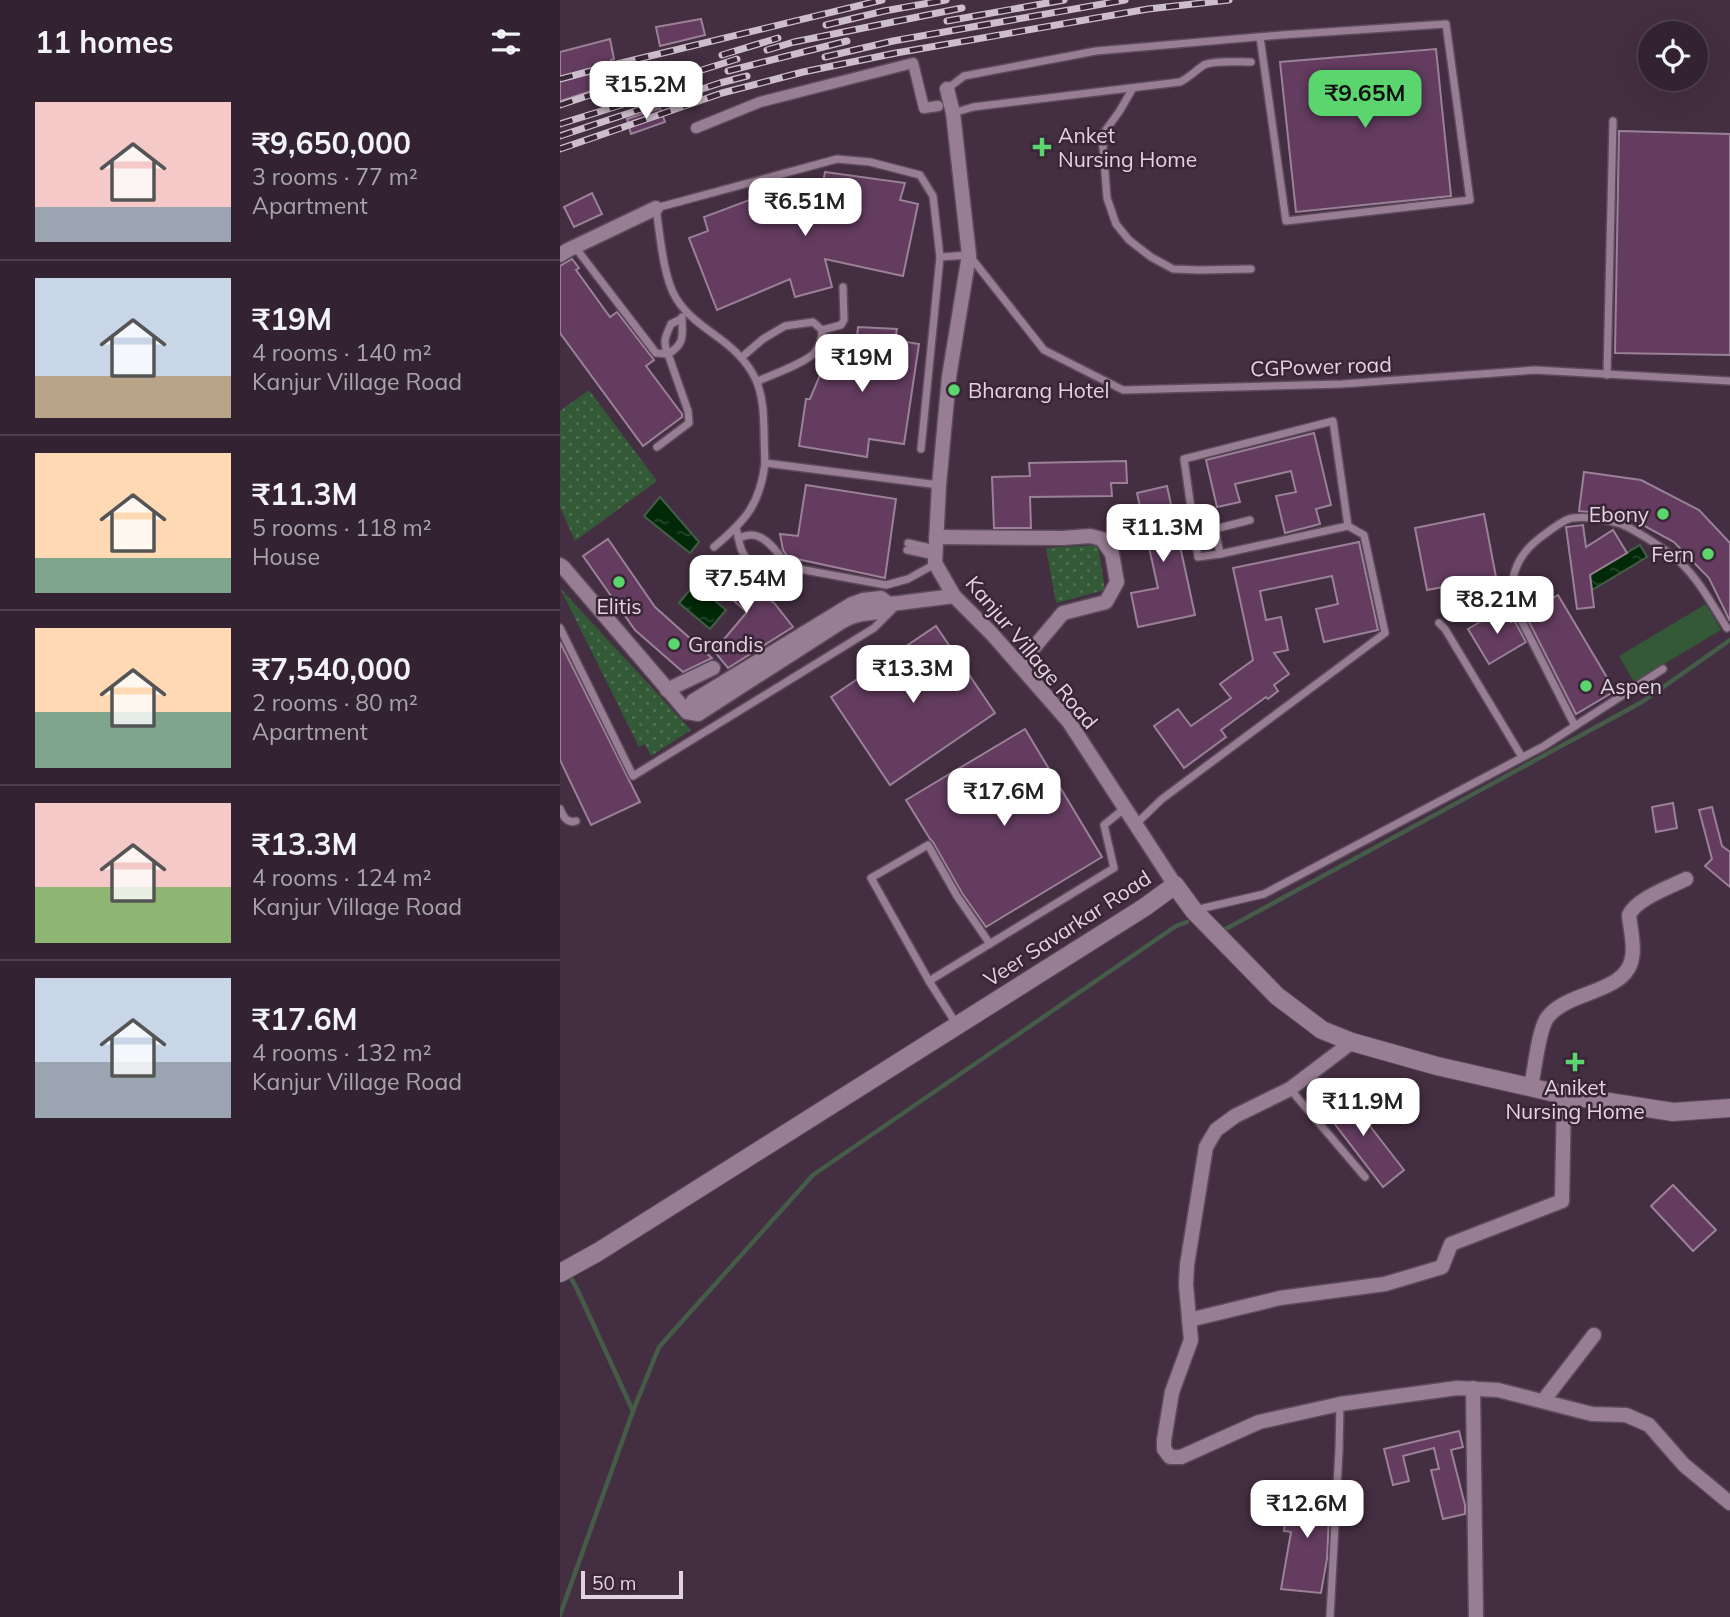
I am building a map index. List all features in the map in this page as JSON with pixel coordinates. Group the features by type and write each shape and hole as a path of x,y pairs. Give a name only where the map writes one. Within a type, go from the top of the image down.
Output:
{"street":[{"path":"696,128 760,102 913,63 925,108 938,106"},
{"path":"947,89 953,113 969,255 949,377 936,552 1090,536 1102,538 1112,554 1118,582 1106,602 1063,613 1019,665"},
{"path":"560,256 656,208"},
{"name":"Kanjur Village Road","path":"936,552 954,596 992,634 1069,722 1136,825 1171,888"},
{"path":"560,565 687,712 698,714 852,604 881,598 894,604 954,596"},
{"path":"667,690 713,668"},
{"path":"1531,1086 1543,1027 1548,1017 1566,1003 1616,981 1625,974 1633,957 1629,915 1632,908 1686,879"},
{"name":"Veer Savarkar Road","path":"560,1273 598,1252 1150,904 1171,888 1277,996 1322,1030 1352,1042 1437,1066 1564,1095 1673,1112 1730,1108"},
{"path":"1352,1042 1290,1089 1236,1116 1216,1130 1206,1146 1186,1284 1191,1340 1172,1392 1164,1440 1164,1449 1170,1457 1181,1457 1259,1422 1340,1404 1457,1388 1498,1390 1592,1414 1626,1415 1649,1425 1684,1465 1730,1503"},
{"path":"1189,1320 1280,1298 1385,1284 1442,1266 1451,1244 1562,1201 1564,1095"},
{"path":"1543,1401 1594,1335"},
{"path":"1473,1388 1476,1617"}],"lane":[{"path":"947,89 964,76 1096,51 1260,37 1446,24 1470,200 1286,220 1260,37"},
{"path":"953,113 973,107 1180,82 1209,63 1251,62"},
{"path":"1133,88 1102,135 1107,198 1116,224 1129,240 1173,269 1251,269"},
{"path":"1607,375 1613,121"},
{"path":"714,547 736,528 754,505 763,479 765,463 765,417 758,381 747,362 695,320 674,296 656,208 837,159 870,162 920,176 933,196 940,257 921,449"},
{"path":"575,247 656,352 668,354 681,344 681,319 685,310"},
{"path":"940,257 969,255"},
{"name":"CGPower road","path":"969,255 1044,351 1123,390 1342,384 1535,370 1730,381"},
{"path":"822,330 841,326 844,320 843,287"},
{"path":"657,447 689,423 688,411 664,345 671,324 681,319"},
{"path":"742,357 763,339 785,326 813,322 822,330 822,339 809,358 758,381"},
{"path":"1136,825 1163,799 1385,633 1364,535 1348,526 1198,557 1184,459 1333,421 1348,526"},
{"path":"765,463 939,485"},
{"path":"1575,726 1512,602 1510,584 1517,565 1528,548 1570,517 1622,524 1680,562 1697,582 1727,628"},
{"path":"1220,554 1215,529 1250,520"},
{"path":"736,528 738,538 742,552 754,569 769,579 778,579 785,574 787,566 778,552 763,540 753,535 738,538"},
{"path":"908,547 936,552"},
{"path":"799,569 886,585 908,579 936,552"},
{"path":"560,628 632,779 874,628 894,604"},
{"path":"1438,623 1446,629 1522,757"},
{"path":"1194,911 1264,894 1544,746 1663,669"},
{"path":"929,981 1114,868 1104,825 1125,808"},
{"path":"560,809 568,821 576,821"},
{"path":"958,1025 929,981 871,878 928,845 957,896 990,944"},
{"path":"1290,1089 1365,1177"},
{"path":"1330,1617 1340,1404"}],"shaded area":[{"path":"589,390 657,481 575,541 560,507 560,411"},
{"path":"1098,545 1105,590 1056,603 1046,548"},
{"path":"560,588 691,730 651,756 645,744 639,747"},
{"path":"1706,604 1721,630 1634,682 1619,656"}],"water":[{"path":"660,497 699,542 690,553 644,516"},
{"path":"1640,545 1647,557 1592,590 1590,575"},
{"path":"695,584 726,610 710,629 679,603"}],"building":[{"path":"701,19 705,35 660,46 656,27"},
{"path":"610,39 614,59 611,60 619,82 560,101 560,52"},
{"path":"1436,49 1451,196 1296,212 1280,62"},
{"path":"660,108 665,122 631,134 627,119"},
{"path":"1619,131 1730,134 1730,355 1615,353"},
{"path":"825,172 905,183 900,200 918,204 903,276 825,259 832,287 795,297 790,279 717,310 689,238 708,231 704,217 776,190 781,205 822,188"},
{"path":"592,193 602,214 574,227 564,207"},
{"path":"572,259 579,268 576,270 610,317 617,312 654,360 646,366 682,414 682,417 643,446 560,333 560,266"},
{"path":"858,327 897,329 895,340 919,344 904,444 869,439 867,457 799,446 806,399 810,399 830,351 849,349 850,337 857,336"},
{"path":"1314,433 1331,505 1316,509 1320,524 1285,533 1276,496 1296,492 1291,471 1235,484 1240,502 1217,507 1206,460"},
{"path":"1126,461 1127,483 1111,483 1112,496 1030,497 1031,528 994,528 992,477 1030,476 1029,463"},
{"path":"1584,472 1641,480 1699,510 1730,543 1730,621 1709,578 1674,542 1632,519 1579,511"},
{"path":"806,485 896,499 885,578 788,557 783,550 780,534 798,536"},
{"path":"1167,486 1195,615 1138,627 1131,593 1158,588 1137,493"},
{"path":"1484,514 1496,577 1427,590 1415,528"},
{"path":"1583,525 1586,547 1613,530 1627,553 1590,575 1594,607 1577,609 1566,527"},
{"path":"608,539 655,607 712,658 683,672 635,630 583,556"},
{"path":"1359,542 1378,630 1324,642 1316,609 1338,604 1332,576 1260,591 1266,620 1281,617 1288,650 1274,653 1289,674 1274,685 1278,691 1221,730 1226,737 1184,768 1154,726 1178,709 1191,726 1231,698 1220,684 1253,660 1233,568"},
{"path":"718,557 775,604 793,627 728,668 714,651 747,612 703,575"},
{"path":"1558,595 1615,691 1576,714 1525,614"},
{"path":"1502,609 1511,622 1514,620 1526,642 1489,664 1468,629"},
{"path":"936,626 995,713 890,785 831,697"},
{"path":"560,642 640,802 591,825 560,760"},
{"path":"1025,729 1102,857 986,927 962,893 906,800"},
{"path":"1673,803 1677,828 1656,832 1652,807"},
{"path":"1712,807 1722,846 1730,852 1730,887 1705,866 1712,859 1699,810"},
{"path":"1342,1090 1404,1170 1383,1187 1321,1106"},
{"path":"1673,1185 1716,1230 1693,1251 1651,1206"},
{"path":"1459,1431 1463,1447 1451,1450 1465,1514 1443,1519 1431,1470 1439,1469 1434,1448 1403,1456 1409,1481 1393,1485 1384,1449"},
{"path":"1290,1487 1330,1493 1327,1559 1321,1593 1281,1589 1291,1532 1284,1531"}],"waterway":[{"path":"1222,931 1642,702 1730,640"},
{"path":"560,1615 633,1411 659,1347 813,1175 1176,926 1187,922"},
{"path":"569,1274 633,1411"}],"railway":[{"path":"560,79 882,0"},
{"path":"826,25 946,0"},
{"path":"947,21 1064,0"},
{"path":"825,57 893,41 1125,0"},
{"path":"560,149 722,93 803,72 1148,9 1229,0"},
{"path":"767,50 794,42 962,8"},
{"path":"722,55 778,38"},
{"path":"728,71 847,41"},
{"path":"603,101 737,59"},
{"path":"560,136 747,76"},
{"path":"560,105 614,87"},
{"path":"560,124 621,105"}],"place":[{"name":"Anket Nursing Home","path":"1042,147"},
{"name":"Bharang Hotel","path":"954,390"},
{"name":"Ebony","path":"1663,514"},
{"name":"Fern","path":"1708,554"},
{"name":"Elitis","path":"619,582"},
{"name":"Grandis","path":"674,644"},
{"name":"Aspen","path":"1586,686"},
{"name":"Aniket Nursing Home","path":"1575,1062"}]}
